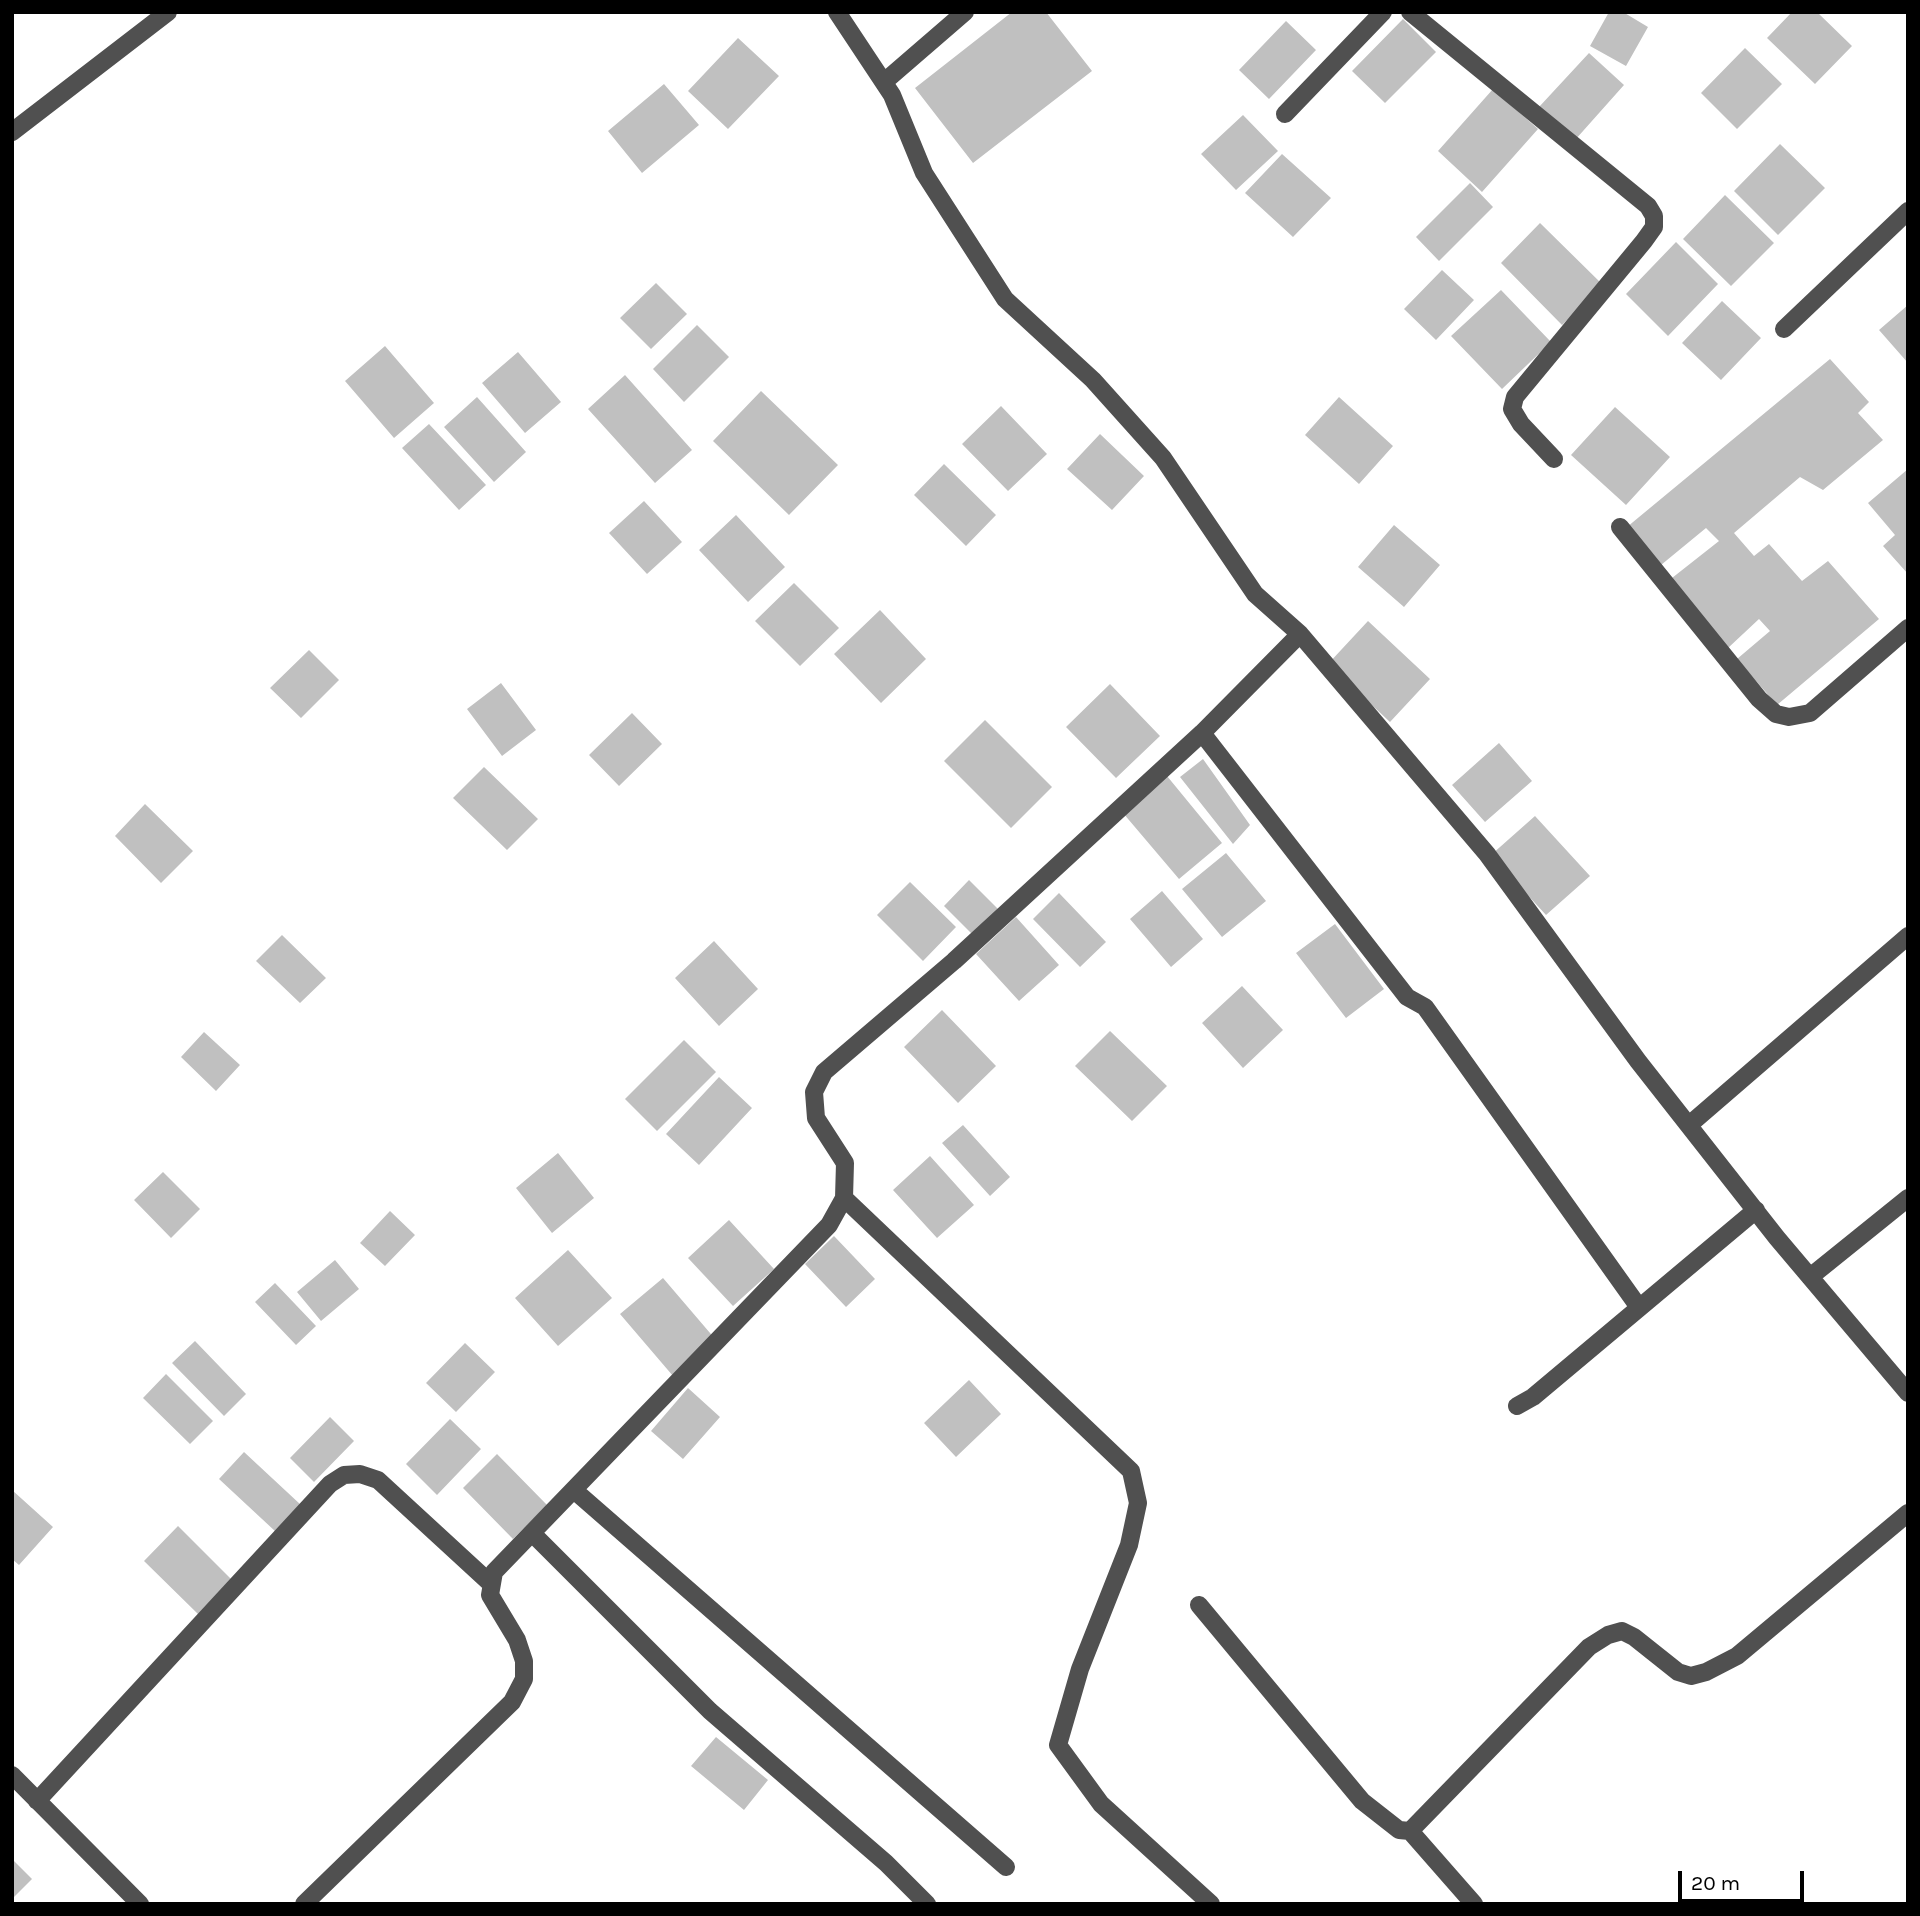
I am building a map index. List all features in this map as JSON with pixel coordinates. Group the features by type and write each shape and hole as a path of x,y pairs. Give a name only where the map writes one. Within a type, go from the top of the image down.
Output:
{"street":[{"path":"12,132 168,12"},
{"path":"837,12 884,82 924,173 1004,299 1093,380 1163,458 1255,594 1300,634 1487,854 1689,1125 1810,1277 1908,1393"},
{"path":"884,82 965,12"},
{"path":"1285,114 1383,12"},
{"path":"1410,12 1648,206 1654,216 1654,227 1644,241 1515,397 1513,409 1521,424 1554,459"},
{"path":"1784,329 1908,211"},
{"path":"1620,527 1759,699 1776,714 1789,717 1810,713 1908,628"},
{"path":"304,1904 512,1702 524,1679 524,1661 517,1640 490,1595 494,1572 575,1491 828,1225 844,1198 845,1163 816,1118 814,1093 824,1072 954,961 1202,733 1300,634"},
{"path":"1202,733 1407,997 1425,1007 1638,1306"},
{"path":"1689,1125 1908,936"},
{"path":"844,1198 1131,1471 1138,1503 1129,1545 1080,1669 1058,1745 1101,1804 1211,1904"},
{"path":"1810,1277 1908,1198"},
{"path":"1517,1405 1533,1397 1638,1306 1756,1210"},
{"path":"37,1801 330,1484 344,1475 360,1474 378,1480 490,1583"},
{"path":"575,1491 1006,1867"},
{"path":"1410,1831 1589,1647 1608,1635 1622,1632 1634,1637 1678,1672 1691,1675 1706,1672 1737,1656 1908,1513"},
{"path":"532,1533 710,1711 886,1863 927,1904"},
{"path":"1199,1605 1362,1801 1399,1830 1410,1831 1474,1904"},
{"path":"12,1775 140,1904"}],"building":[{"path":"1012,12 1046,12 1092,71 973,163 915,88"},
{"path":"1609,12 1623,12 1648,27 1626,66 1590,46"},
{"path":"1792,12 1817,12 1852,46 1815,84 1767,38"},
{"path":"1403,19 1436,52 1385,103 1352,71"},
{"path":"1286,21 1316,50 1269,99 1239,70"},
{"path":"738,38 779,76 728,129 688,91"},
{"path":"1745,48 1782,84 1737,129 1701,93"},
{"path":"1589,53 1624,85 1575,140 1539,107"},
{"path":"664,84 699,125 642,173 608,131"},
{"path":"1493,89 1538,129 1482,192 1438,151"},
{"path":"1243,115 1278,151 1236,190 1201,154"},
{"path":"1780,144 1825,188 1778,235 1734,191"},
{"path":"1282,154 1331,198 1293,237 1245,193"},
{"path":"1470,183 1493,207 1439,261 1416,237"},
{"path":"1725,195 1774,243 1731,286 1683,239"},
{"path":"1540,223 1603,285 1562,325 1501,263"},
{"path":"1676,242 1718,284 1668,336 1626,294"},
{"path":"1442,270 1474,300 1436,340 1404,309"},
{"path":"656,283 687,314 651,349 620,318"},
{"path":"1501,290 1551,342 1502,389 1451,336"},
{"path":"1722,301 1761,338 1721,380 1682,343"},
{"path":"1908,305 1908,363 1879,330"},
{"path":"697,325 729,357 684,402 653,369"},
{"path":"385,346 434,403 394,438 345,381"},
{"path":"518,352 561,402 525,433 482,383"},
{"path":"1830,359 1869,402 1858,413 1883,440 1823,490 1800,477 1734,533 1754,556 1769,544 1802,581 1828,561 1879,619 1777,705 1737,659 1770,631 1759,619 1728,648 1672,578 1719,541 1706,528 1661,565 1627,527"},
{"path":"625,375 692,450 655,483 588,409"},
{"path":"761,391 838,465 789,515 713,441"},
{"path":"477,397 526,452 494,482 444,427"},
{"path":"1339,397 1393,446 1359,484 1305,435"},
{"path":"1001,406 1047,454 1008,491 962,444"},
{"path":"1615,407 1670,457 1626,505 1571,455"},
{"path":"429,424 486,485 459,510 402,448"},
{"path":"1100,434 1144,476 1112,510 1067,469"},
{"path":"944,464 996,515 966,546 914,495"},
{"path":"1908,469 1908,574 1883,546 1895,535 1868,503"},
{"path":"644,501 682,542 647,574 609,533"},
{"path":"736,515 785,567 748,602 699,550"},
{"path":"1394,525 1440,565 1404,607 1358,567"},
{"path":"794,583 839,628 800,666 755,621"},
{"path":"880,610 926,659 881,703 834,654"},
{"path":"1368,621 1430,679 1390,722 1328,664"},
{"path":"309,650 339,680 301,718 270,688"},
{"path":"501,683 536,730 502,756 467,709"},
{"path":"1110,684 1160,736 1116,778 1066,727"},
{"path":"632,713 662,744 619,786 589,755"},
{"path":"985,720 1052,787 1011,828 944,761"},
{"path":"1499,743 1532,781 1485,822 1452,785"},
{"path":"1203,759 1250,825 1233,844 1180,777"},
{"path":"484,767 538,819 507,850 453,798"},
{"path":"1167,776 1222,843 1179,879 1123,813"},
{"path":"145,804 193,851 161,883 115,836"},
{"path":"1535,816 1590,876 1546,915 1491,855"},
{"path":"1226,853 1266,901 1222,937 1182,889"},
{"path":"969,880 999,910 974,936 944,906"},
{"path":"910,882 956,927 923,961 877,915"},
{"path":"1162,891 1203,939 1171,967 1130,919"},
{"path":"1059,893 1106,942 1080,967 1033,919"},
{"path":"1016,917 1059,965 1019,1001 976,954"},
{"path":"1335,924 1384,989 1346,1018 1296,953"},
{"path":"282,935 326,978 300,1003 256,961"},
{"path":"714,941 758,989 719,1026 675,978"},
{"path":"1242,986 1283,1030 1243,1068 1202,1023"},
{"path":"942,1010 996,1066 958,1103 904,1047"},
{"path":"1110,1031 1167,1086 1132,1121 1075,1066"},
{"path":"204,1032 240,1065 216,1091 181,1057"},
{"path":"684,1040 716,1072 657,1131 625,1099"},
{"path":"719,1077 752,1108 699,1165 666,1134"},
{"path":"963,1125 1010,1177 990,1196 942,1143"},
{"path":"558,1153 594,1198 552,1233 516,1188"},
{"path":"930,1156 974,1205 937,1238 893,1190"},
{"path":"163,1172 200,1209 171,1238 134,1200"},
{"path":"390,1211 415,1235 385,1266 360,1243"},
{"path":"729,1220 774,1269 733,1306 688,1258"},
{"path":"834,1236 875,1279 846,1307 805,1264"},
{"path":"568,1250 612,1298 558,1346 515,1298"},
{"path":"335,1260 359,1289 321,1321 297,1292"},
{"path":"663,1278 716,1340 673,1376 620,1314"},
{"path":"275,1283 316,1326 296,1345 255,1302"},
{"path":"195,1341 246,1394 224,1416 172,1363"},
{"path":"465,1343 495,1372 456,1412 426,1383"},
{"path":"166,1374 213,1421 190,1444 143,1398"},
{"path":"969,1380 1001,1414 956,1457 924,1423"},
{"path":"688,1388 720,1417 683,1459 651,1431"},
{"path":"330,1417 354,1441 314,1482 290,1458"},
{"path":"450,1419 481,1449 437,1495 406,1464"},
{"path":"244,1452 301,1505 276,1532 219,1479"},
{"path":"497,1454 547,1505 513,1539 463,1488"},
{"path":"12,1490 53,1527 19,1565 12,1559"},
{"path":"178,1526 233,1581 199,1615 144,1561"},
{"path":"716,1737 768,1780 744,1810 691,1766"},
{"path":"12,1859 32,1879 12,1899"}]}
